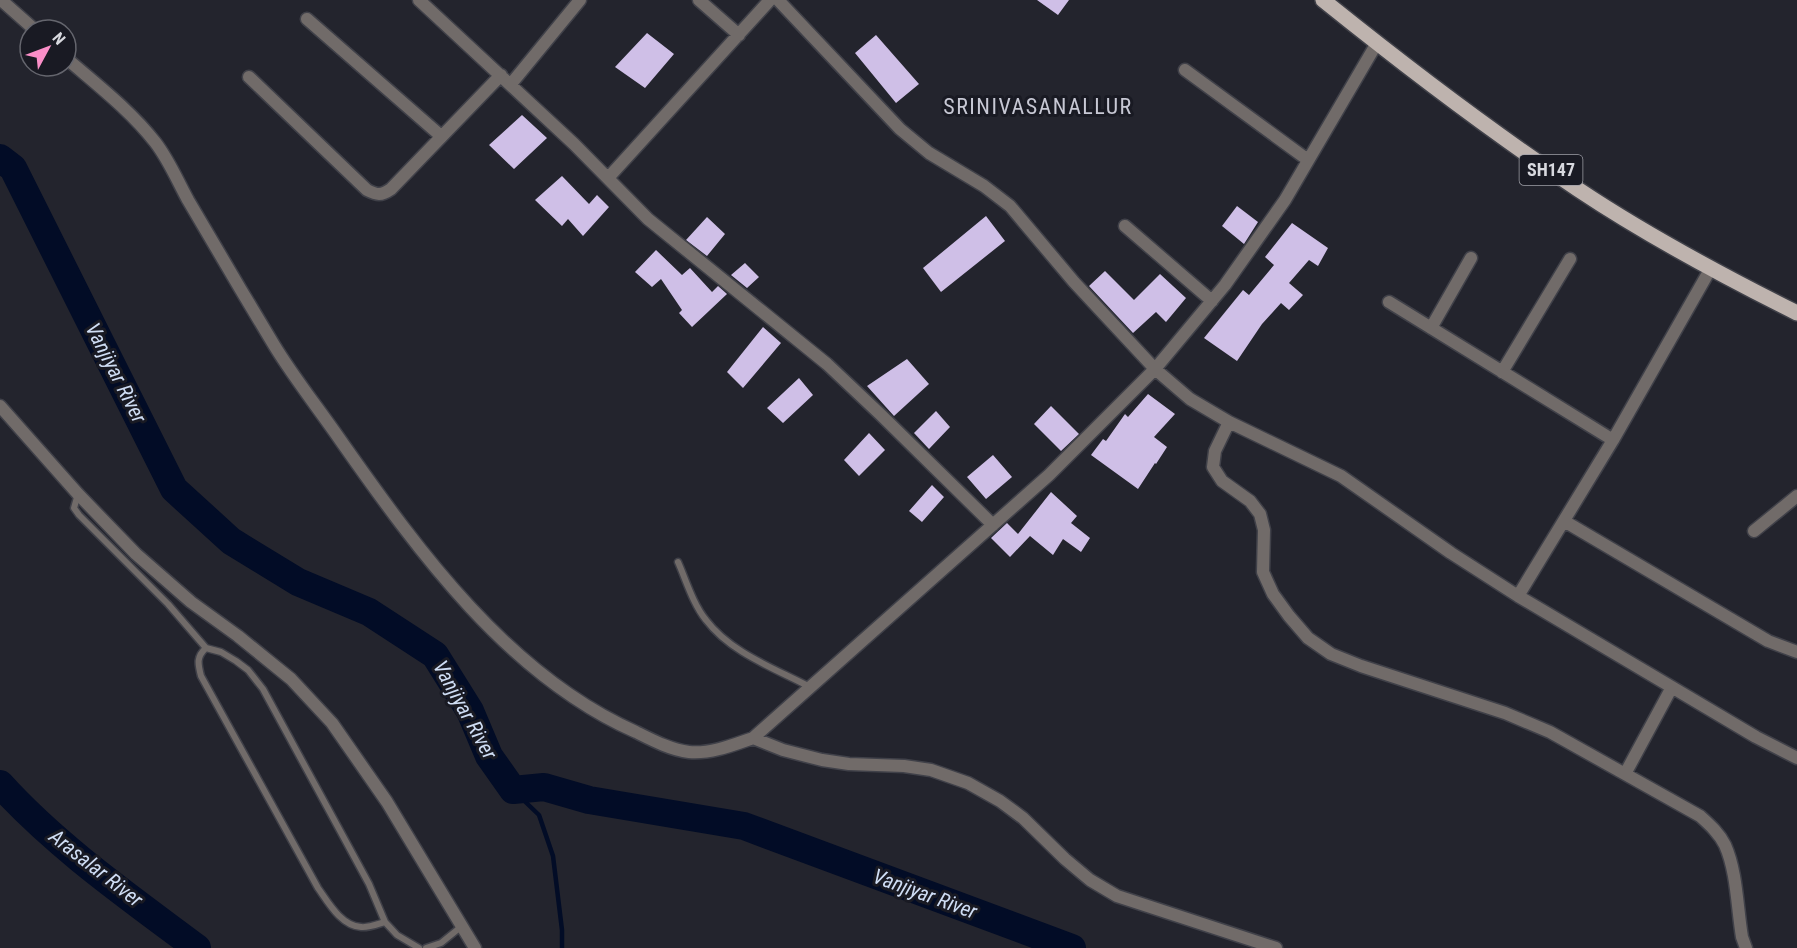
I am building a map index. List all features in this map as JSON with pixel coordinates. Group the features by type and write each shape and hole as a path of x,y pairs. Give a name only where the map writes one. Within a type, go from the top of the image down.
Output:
{"main road":[{"name":"SH147","path":"1323,0 1492,130 1580,191 1666,244 1797,313"}],"street":[{"path":"1,0 21,18"},
{"path":"419,0 511,84 648,219 827,364 993,525"},
{"path":"511,84 580,0"},
{"path":"699,0 739,34"},
{"path":"608,178 770,0"},
{"path":"778,0 900,129 929,153 984,186 1010,206 1074,282 1155,369 1190,399 1229,422 1341,476 1451,553 1518,596 1756,737 1797,758"},
{"path":"307,19 441,136"},
{"path":"78,68 122,107 154,141 168,161 186,197 276,348 367,479 448,584 517,654 579,702 626,728 657,742 689,752 719,750 753,738 1049,475 1155,369 1212,300 1266,228 1377,43"},
{"path":"1185,70 1308,160"},
{"path":"249,77 367,190 376,195 383,195 501,75"},
{"path":"1125,226 1212,300"},
{"path":"1431,328 1471,258"},
{"path":"1502,372 1570,260"},
{"path":"1518,596 1613,440 1711,268"},
{"path":"1389,302 1613,440"},
{"path":"0,406 78,494 136,554 191,602 291,679 332,723 387,802 475,948"},
{"path":"1229,422 1215,450 1213,467 1222,481 1250,501 1260,514 1264,530 1263,572 1278,601 1308,638 1331,654 1361,666 1505,713 1550,732 1700,816 1714,829 1724,843 1731,863 1742,937 1746,948"},
{"path":"1754,531 1797,496"},
{"path":"1564,521 1768,641 1797,652"},
{"path":"1625,774 1672,687"},
{"path":"753,738 783,750 822,760 931,770 968,783 1000,801 1023,818 1090,880 1117,896 1276,948"}],"lane":[{"path":"78,494 74,508 79,515 168,604 206,648 221,652 236,661 248,670 263,689 369,884 385,922 397,935 419,948"},
{"path":"678,562 704,618 717,633 734,647 810,687"},
{"path":"206,648 198,660 201,676 318,888 335,912 353,925 361,927 385,922"},
{"path":"426,948 441,943 462,926"}],"building":[{"path":"1037,0 1069,0 1058,15"},
{"path":"647,33 674,54 645,88 615,67"},
{"path":"876,35 919,84 896,103 855,53"},
{"path":"522,115 547,138 514,169 489,145"},
{"path":"562,176 589,204 597,195 609,207 583,236 568,219 562,226 535,200"},
{"path":"1237,206 1258,222 1244,244 1222,226"},
{"path":"986,216 1005,241 941,292 923,268"},
{"path":"707,217 725,234 707,256 686,240"},
{"path":"1292,223 1328,248 1318,266 1309,260 1289,283 1303,295 1289,310 1281,303 1262,324 1237,361 1204,338 1243,290 1249,295 1274,265 1265,257"},
{"path":"656,250 682,275 690,268 712,292 718,286 727,294 692,327 679,313 682,310 661,279 652,287 635,272"},
{"path":"745,263 759,277 747,288 731,275"},
{"path":"1105,271 1134,300 1160,274 1186,298 1166,322 1156,312 1133,333 1089,286"},
{"path":"763,327 781,343 743,388 727,372"},
{"path":"907,359 929,384 894,416 867,386"},
{"path":"799,378 813,395 783,423 767,408"},
{"path":"1148,394 1175,414 1154,437 1167,447 1138,489 1091,455 1103,439 1106,441 1125,414 1128,417"},
{"path":"1051,406 1079,434 1061,451 1034,424"},
{"path":"936,411 950,427 929,449 914,433"},
{"path":"869,433 885,450 859,476 844,460"},
{"path":"993,455 1012,477 986,499 967,477"},
{"path":"932,485 944,497 922,522 909,511"},
{"path":"1051,492 1077,516 1071,523 1090,538 1081,552 1063,539 1053,555 1030,536 1010,557 991,538 1007,523 1018,534"}],"waterway":[{"name":"Vanjiyar River","path":"0,158 13,168 174,489 231,541 298,582 369,612 435,655 470,711 489,756 513,790 544,787 589,800 744,826 1072,948"},
{"name":"Arasalar River","path":"0,784 69,850 197,948"},
{"path":"513,790 539,815 553,856 562,948"}],"district":[{"name":"SRINIVASANALLUR","path":"1038,106"}]}
